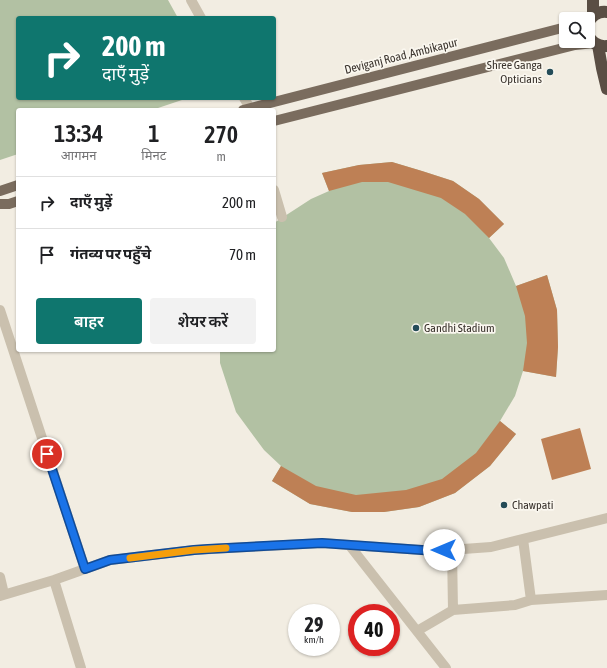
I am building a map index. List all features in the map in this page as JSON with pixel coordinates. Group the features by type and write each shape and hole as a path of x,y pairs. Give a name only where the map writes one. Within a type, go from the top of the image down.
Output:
{"highway":[{"path":"591,12 593,0"},
{"path":"595,16 600,12 607,12"},
{"path":"597,42 607,89"}],"main road":[{"name":"Deviganj Road ,Ambikapur","path":"250,108 559,29"},
{"path":"276,120 576,45 597,42"},
{"path":"0,191 16,185"},
{"path":"0,204 9,204 16,202"}],"street":[{"path":"191,0 199,16"},
{"path":"276,197 282,217"},
{"path":"0,310 85,569"},
{"path":"0,576 2,595 54,580 110,560 194,550 322,543 436,551 491,547 607,518"},
{"path":"523,539 531,600"},
{"path":"350,546 446,668"},
{"path":"452,550 453,610"},
{"path":"54,580 81,668"},
{"path":"417,631 453,610 515,605 531,600 607,595"}],"green space":[{"path":"0,0 168,0 177,16 16,16 16,100 182,100 158,108 16,108 16,155 0,160"},
{"name":"Gandhi Stadium","path":"392,162 453,181 479,199 504,224 489,238 504,258 516,286 547,275 557,310 558,347 556,377 523,371 515,396 500,421 516,434 490,466 455,493 419,507 384,512 352,512 310,504 272,481 281,466 264,450 236,412 220,363 220,352 276,352 276,222 311,199 329,191 322,173 359,165"}],"building":[{"path":"392,162 453,181 479,199 504,224 489,238 465,214 441,198 388,182 362,182 329,191 322,173 359,165"},
{"path":"547,275 557,310 558,347 556,377 523,371 527,343 525,316 516,286"},
{"path":"500,421 516,434 490,466 455,493 419,507 384,512 352,512 310,504 272,481 281,466 316,486 356,495 406,490 442,479 476,453"},
{"path":"580,428 591,469 552,480 541,439"}],"slow traffic":[{"path":"130,558 194,550 226,548"}],"place":[{"name":"Shree Ganga Opticians","path":"550,72"},
{"name":"Gandhi Stadium","path":"416,328"},
{"name":"Chawpati","path":"504,505"}],"route":[{"path":"47,454 85,569 110,560 208,549 322,543 436,551 444,550"}]}
